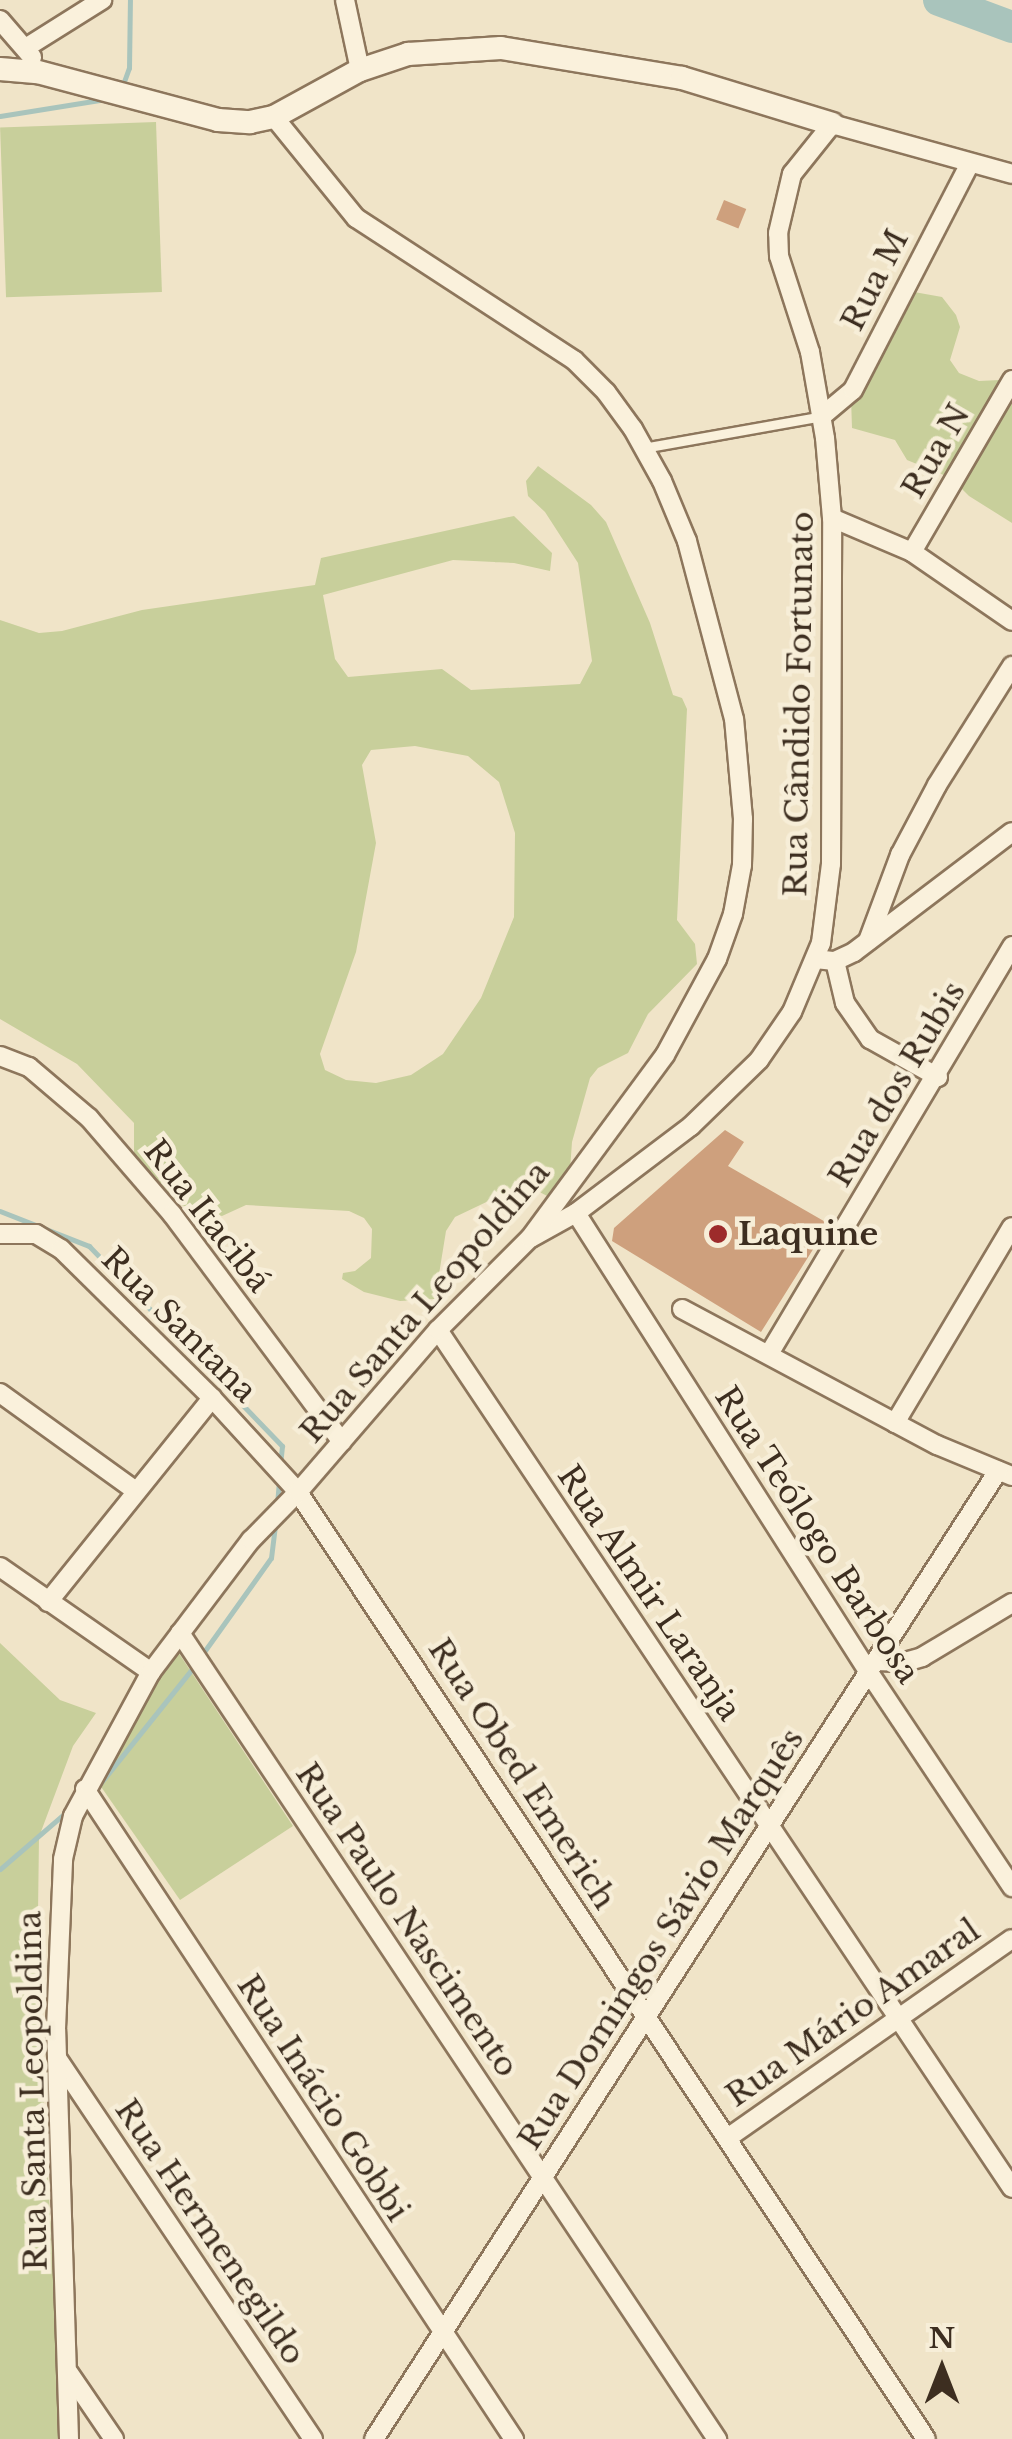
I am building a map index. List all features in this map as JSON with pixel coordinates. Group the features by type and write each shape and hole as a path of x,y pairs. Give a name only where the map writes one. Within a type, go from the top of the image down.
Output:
{"street":[{"path":"27,47 102,0"},
{"path":"346,0 360,70"},
{"path":"0,20 27,47 38,72"},
{"path":"0,69 38,72 218,120 274,117 360,70 408,54 501,48 682,78 1012,174"},
{"name":"Rua Santa Leopoldina","path":"69,2439 57,2058 63,1859 73,1816 151,1672 251,1540 298,1492 438,1330 530,1238 665,1056 728,929 742,865 743,819 734,718 687,541 643,448 606,392 574,360 356,218 274,117"},
{"name":"Rua Cândido Fortunato","path":"530,1238 576,1213 691,1126 759,1060 792,1012 815,959 828,908 831,864 832,518 822,416 810,352 779,256 778,232 792,174 832,124"},
{"name":"Rua M","path":"822,416 852,390 970,163"},
{"name":"Rua N","path":"912,552 1012,380"},
{"path":"832,518 912,552 1012,621"},
{"path":"868,941 900,855 937,785 1012,666"},
{"path":"815,959 835,962 868,941 1012,832"},
{"name":"Rua dos Rubis","path":"770,1354 938,1077 1012,946"},
{"path":"835,962 845,1003 870,1039 938,1077"},
{"name":"Rua Itacibá","path":"0,1056 29,1067 89,1118 172,1214 342,1442"},
{"name":"Rua Teólogo Barbosa","path":"576,1213 1012,1886"},
{"path":"895,1422 1012,1227"},
{"name":"Rua Santana","path":"0,1234 36,1234 61,1248 212,1398 298,1492"},
{"path":"682,1309 895,1422 1005,1474"},
{"name":"Rua Almir Laranja","path":"438,1330 1012,2188"},
{"path":"0,1393 136,1491"},
{"path":"48,1602 212,1398"},
{"name":"Rua Domingos Sávio Marquês","path":"374,2439 872,1666 1005,1474"},
{"name":"Rua Obed Emerich","path":"298,1492 926,2439"},
{"path":"0,1567 151,1672"},
{"path":"872,1666 922,1657 1012,1603"},
{"name":"Rua Paulo Nascimento","path":"180,1633 717,2439"},
{"name":"Rua Inácio Gobbi","path":"85,1789 514,2439"},
{"name":"Rua Mário Amaral","path":"728,2137 1012,1940"},
{"name":"Rua Hermenegildo","path":"57,2058 312,2439"},
{"path":"68,2371 114,2439"}],"lane":[{"path":"643,448 822,416"}],"green space":[{"path":"156,122 162,292 6,297 0,127"},
{"path":"914,292 942,297 956,315 960,327 950,360 959,373 979,381 1000,380 1012,369 1012,523 969,496 951,478 907,460 895,440 852,428 851,398 889,345 898,317"},
{"path":"538,466 591,505 606,522 650,623 673,695 682,698 687,709 677,920 695,944 697,964 648,1014 628,1053 598,1068 590,1078 572,1142 569,1184 553,1199 524,1184 455,1217 446,1231 435,1299 400,1301 364,1292 342,1279 343,1273 355,1271 371,1258 372,1229 364,1218 349,1211 246,1205 222,1216 181,1205 134,1155 134,1123 77,1064 0,1019 0,620 39,633 62,631 142,610 315,585 321,558 514,516 552,553 550,571 514,563 453,560 323,595 335,659 348,677 442,669 471,690 580,684 592,661 578,563 545,512 528,496 526,481","holes":["415,746 468,756 499,782 515,833 514,917 481,998 443,1054 411,1075 376,1083 346,1080 325,1070 320,1054 356,952 376,843 362,765 371,750"]},
{"path":"0,1643 60,1700 96,1713 73,1746 39,1837 37,1989 63,2439 0,2439"},
{"path":"176,1649 293,1826 180,1900 97,1781"}],"building":[{"path":"724,200 746,209 738,228 716,219"},
{"name":"Laquine","path":"725,1130 744,1142 728,1166 829,1224 761,1332 612,1241 614,1228"}],"waterway":[{"path":"122,87 129,68 130,0"},
{"path":"939,0 1012,27"},
{"path":"0,116 106,99"},
{"path":"0,1211 89,1246 282,1446 280,1464"},
{"path":"277,1504 279,1480"},
{"path":"201,1656 271,1558 275,1525"},
{"path":"99,1785 195,1665"},
{"path":"0,1869 71,1808"}],"place":[{"name":"Laquine","path":"718,1234"}]}
